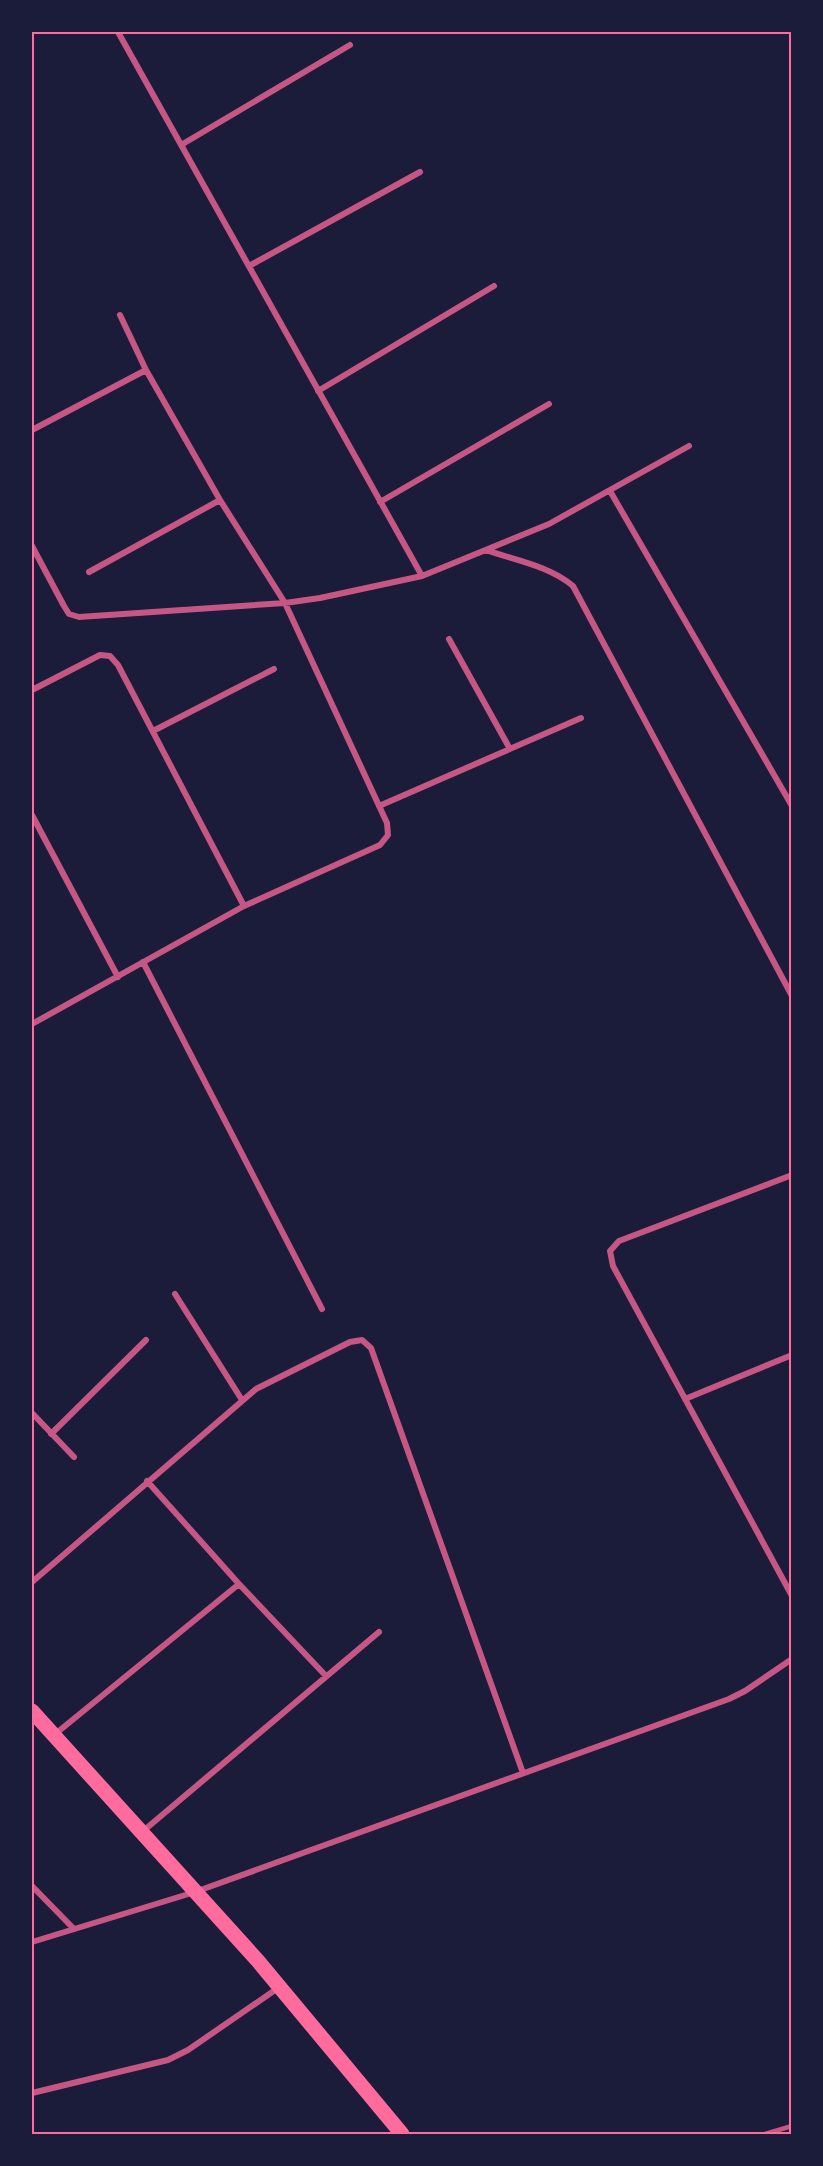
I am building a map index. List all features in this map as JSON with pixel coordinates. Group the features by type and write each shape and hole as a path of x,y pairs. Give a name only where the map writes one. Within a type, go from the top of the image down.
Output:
{"main road":[{"path":"32,1711 280,1986 402,2134"}],"street":[{"path":"118,32 422,576"},
{"path":"181,145 350,45"},
{"path":"249,266 420,172"},
{"path":"318,391 494,286"},
{"path":"32,1024 244,906 380,845 388,835 387,823 285,603 220,500 146,370 120,315"},
{"path":"32,430 146,370"},
{"path":"380,502 549,404"},
{"path":"32,546 69,614 79,617 285,603 320,598 422,576 486,550 549,524 690,446"},
{"path":"610,491 792,806"},
{"path":"89,572 220,500"},
{"path":"486,550 551,572 564,578 573,586 792,996"},
{"path":"449,639 510,749"},
{"path":"32,690 100,655 110,656 118,665 244,906"},
{"path":"153,731 274,669"},
{"path":"379,806 581,718"},
{"path":"32,815 118,977"},
{"path":"143,962 322,1309"},
{"path":"792,1175 619,1241 610,1251 612,1266 792,1596"},
{"path":"175,1294 242,1400"},
{"path":"51,1434 146,1340"},
{"path":"32,1582 255,1389 350,1342 362,1340 371,1348 523,1773"},
{"path":"685,1399 792,1355"},
{"path":"32,1413 74,1457"},
{"path":"147,1481 326,1677"},
{"path":"53,1735 239,1584"},
{"path":"142,1833 379,1632"},
{"path":"32,1942 195,1892 729,1698 745,1691 792,1659"},
{"path":"32,1886 74,1929"},
{"path":"32,2092 168,2060 188,2050 280,1986"}],"lane":[{"path":"765,2134 792,2126"}]}
